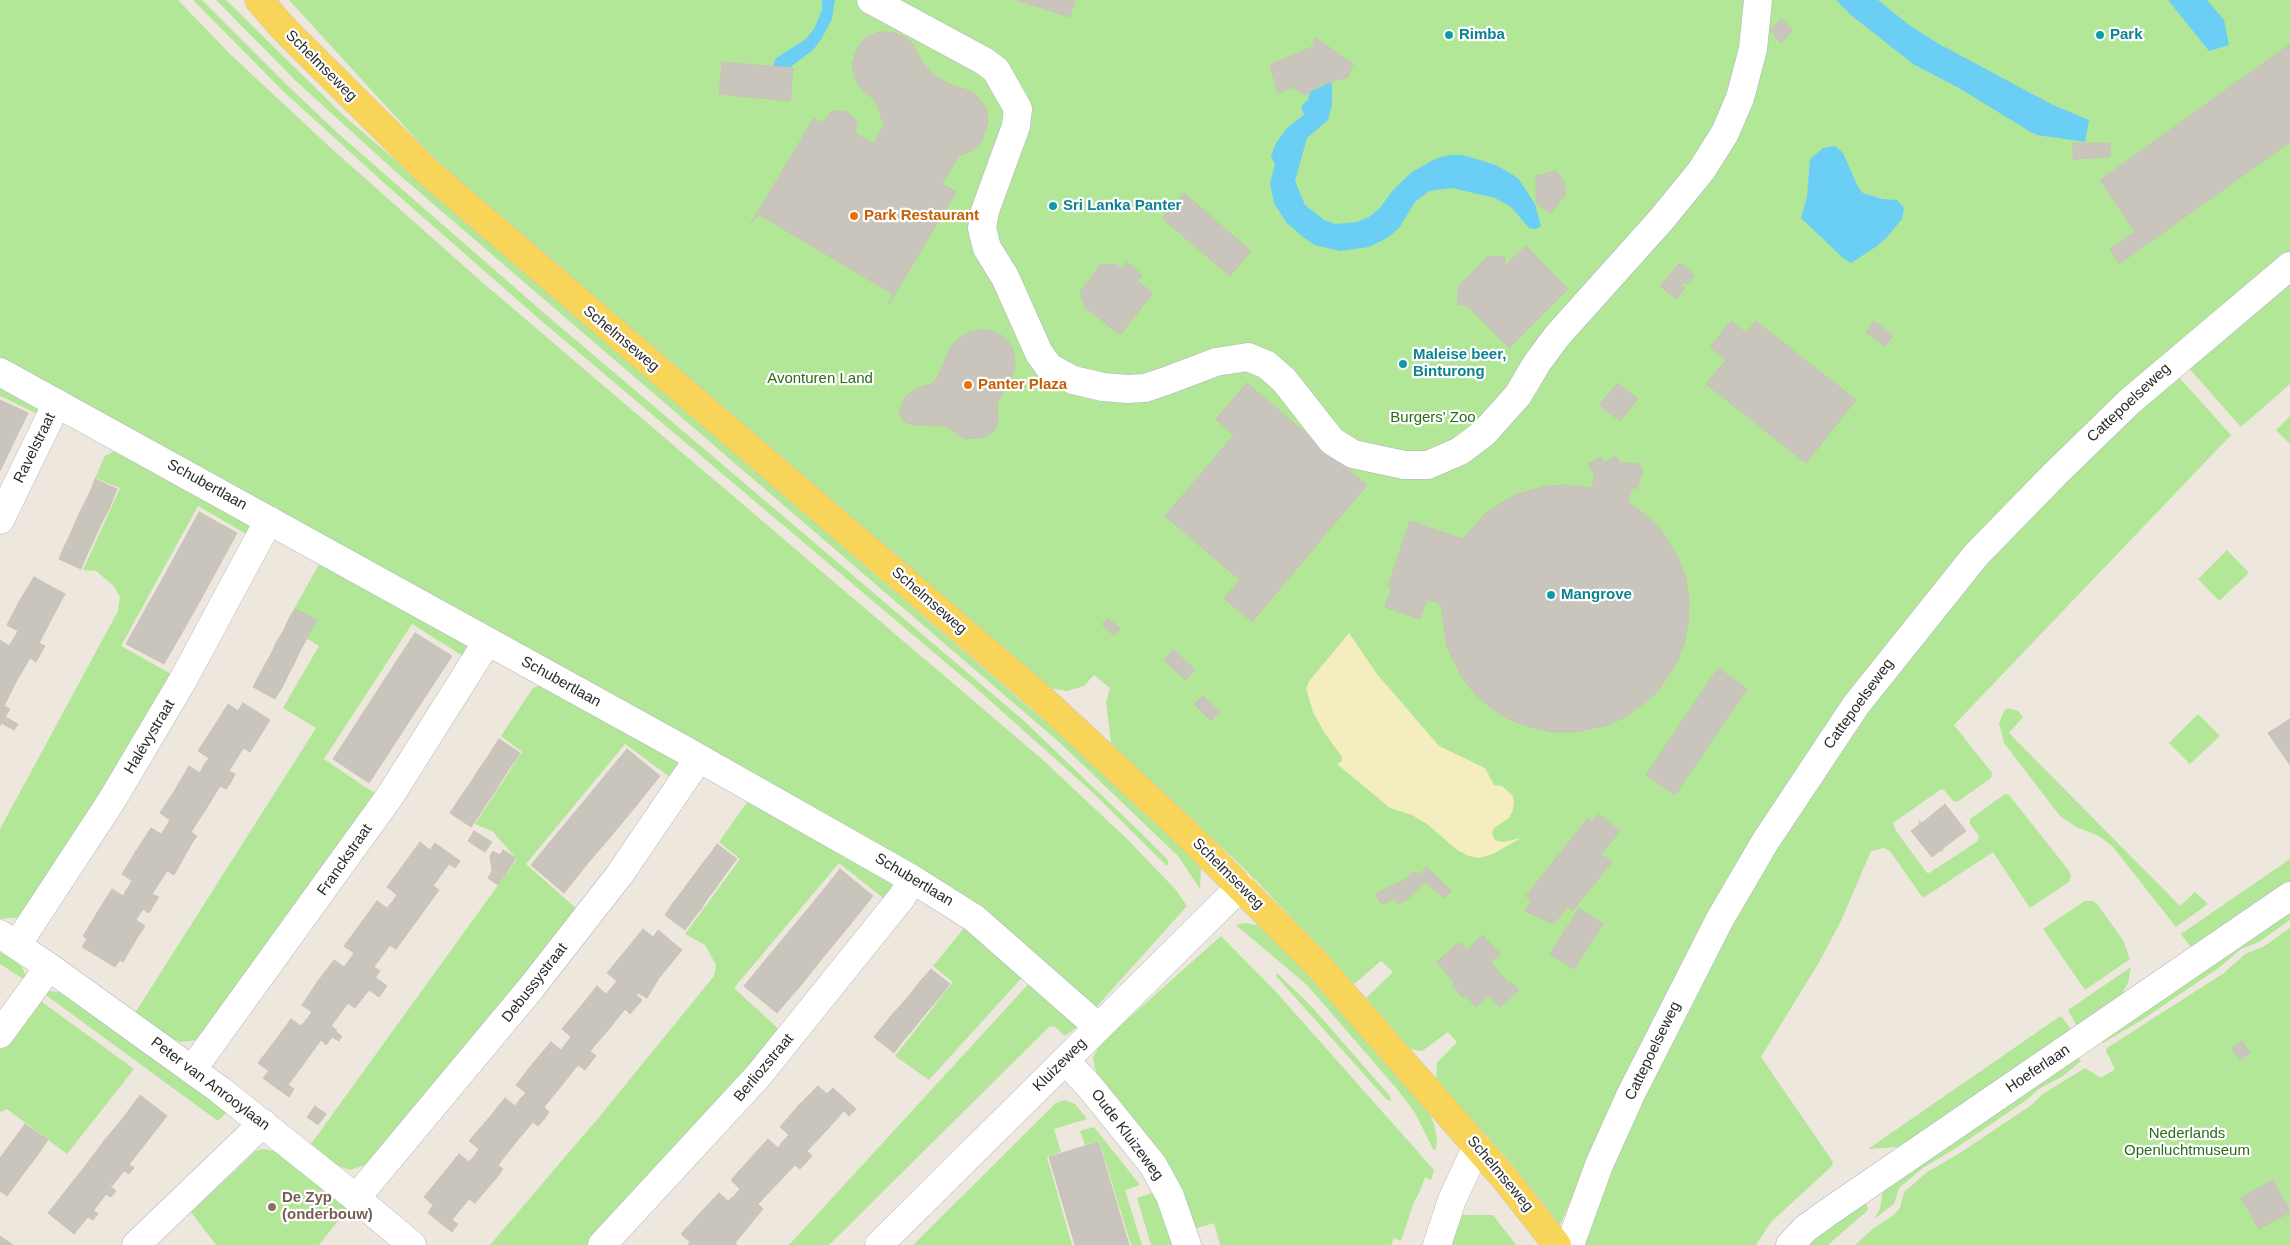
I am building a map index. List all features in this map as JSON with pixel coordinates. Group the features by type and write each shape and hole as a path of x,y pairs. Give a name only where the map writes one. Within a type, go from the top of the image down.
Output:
{"main road":[{"name":"Schelmseweg","path":"259,0 284,29 427,171 1041,698 1241,886 1317,964 1507,1181 1557,1245"}],"street":[{"path":"871,0 984,61 996,70 1018,109 1016,126 985,211 982,228 987,248 1005,277 1038,353 1050,367 1073,380 1104,387 1127,389 1144,388 1216,362 1248,357 1267,364 1284,380 1332,441 1353,454 1404,465 1428,464 1460,451 1484,432 1518,395 1537,363 1557,336 1661,220 1700,171 1725,133 1740,98 1753,49 1758,0"},
{"name":"Cattepoelseweg","path":"1570,1245 1599,1165 1627,1103 1720,919 1770,834 1856,705 1976,555 2055,474 2129,402 2290,266"},
{"name":"Schubertlaan","path":"0,372 699,758 912,879 974,918 1098,1027"},
{"name":"Ravelstraat","path":"0,520 57,403"},
{"name":"Halévystraat","path":"8,940 112,800 183,680 269,520"},
{"name":"Franckstraat","path":"192,1070 390,796 487,642"},
{"name":"Debussystraat","path":"356,1198 461,1075 537,981 620,874 699,758"},
{"name":"Berliozstraat","path":"602,1245 758,1076 902,897 912,879"},
{"name":"Kluizeweg","path":"880,1245 1241,886"},
{"name":"Hoeferlaan","path":"1790,1245 1805,1229 1827,1213 2290,896"},
{"name":"Peter van Anrooylaan","path":"8,940 49,966 263,1123 412,1245"},
{"path":"0,1034 49,966"},
{"name":"Oude Kluizeweg","path":"1065,1060 1090,1087 1153,1164 1170,1196 1186,1245"},
{"path":"136,1245 263,1123"},
{"path":"1437,1245 1452,1200 1477,1146"}],"green space":[{"path":"0,0 178,0 231,55 332,149 483,283 1043,760 1128,840 1176,890 1187,906 1091,1013 977,912 0,364"},
{"path":"193,0 202,0 341,136 544,313 1022,719 1139,831 1167,859 1169,865 1166,865 1089,789 977,689 538,318 384,183 283,91"},
{"path":"216,0 226,0 343,115 1063,737 1197,862 1201,869 1200,889 1178,856 1059,742 396,172 296,81"},
{"name":"Burgers' Zoo","path":"289,0 2290,0 2290,252 2165,354 1967,547 1901,627 1847,697 1755,833 1710,913 1657,1011 1619,1090 1560,1225 1512,1164 1436,1080 1437,1063 1457,1042 1448,1032 1422,1051 1410,1049 1366,998 1393,972 1381,961 1354,984 1253,877 1111,743 1106,702 1110,688 1094,675 1084,686 1067,691 1050,688 572,280 438,163"},
{"path":"2290,283 2290,384 2241,427 2187,366"},
{"path":"2177,375 2231,435 1954,725 1992,773 1991,778 1957,802 1953,801 1944,790 1940,790 1893,823 1896,831 1927,873 1929,873 1978,841 1979,836 1970,824 1970,819 2005,794 2009,795 2070,872 2069,882 2030,908 1993,852 1923,898 1890,851 1884,848 1871,851 1841,921 1818,964 1761,1057 1833,1162 1832,1166 1771,1222 1756,1245 1584,1245 1610,1169 1678,1024 1774,847 1865,713 1984,564 2063,481"},
{"path":"0,380 44,404 42,416 0,396"},
{"path":"2290,416 2290,444 2276,430"},
{"path":"116,450 252,526 248,535 198,506 121,646 173,675 103,792 20,917 0,919 0,829 118,611 120,597 114,586 96,571 83,570 120,488 95,478 105,456"},
{"path":"2227,550 2249,573 2219,601 2198,579"},
{"path":"322,559 473,644 466,658 412,624 324,759 377,795 198,1040 181,1042 173,1039 135,1013 316,728 283,708 319,646 285,625"},
{"path":"543,684 681,758 674,780 625,744 526,864 579,911 368,1164 350,1170 338,1166 311,1144 517,859 492,831 475,824 522,752 501,736 533,688"},
{"path":"2008,708 2018,711 2023,717 2009,733 2180,906 2195,892 2208,904 2176,927 2113,847 2099,836 2076,827 2060,816 2004,743 1999,723 2004,711"},
{"path":"2198,714 2220,736 2190,764 2169,743"},
{"path":"750,798 897,884 887,901 839,863 734,988 781,1031 641,1189 587,1245 490,1245 600,1116 714,976 716,965 705,945 685,934 740,859 719,842"},
{"path":"2290,859 2290,885 2192,948 2190,946 2181,934"},
{"path":"2085,901 2092,901 2097,904 2123,940 2130,959 2085,990 2043,929"},
{"path":"2290,908 2290,920 2259,942 2241,949 2220,967 2142,1020 2103,1043 2099,1038"},
{"path":"969,922 1027,972 929,1080 895,1056 953,982 933,966"},
{"path":"1245,923 1264,929 1313,980 1427,1109 1434,1124 1437,1140 1436,1150 1433,1149 1415,1113 1397,1089 1307,985 1236,925"},
{"name":"Nederlands Openluchtmuseum","path":"2290,928 2290,1245 1855,1245 1874,1228 1894,1215 1900,1208 1904,1192 1927,1172 1960,1153 2030,1106 2043,1094 2085,1068 2101,1078 2115,1069 2106,1051 2107,1048 2224,973 2245,954 2263,947"},
{"path":"1221,936 1277,993 1434,1170 1431,1180 1425,1177 1414,1202 1401,1241 1394,1238 1391,1245 1220,1245 1214,1223 1194,1229 1096,1072 1093,1057 1102,1042"},
{"path":"0,950 22,967 25,980 0,964"},
{"path":"2131,967 2128,983 2121,996 2078,1028 2068,1010"},
{"path":"1277,973 1311,1006 1390,1096 1391,1101 1387,1100 1276,976"},
{"path":"1034,978 1082,1023 1065,1036 1054,1026 1049,1027 829,1245 789,1245"},
{"path":"50,991 64,993 228,1111 218,1121 43,993"},
{"path":"35,997 134,1069 67,1154 7,1109 0,1112 0,1047"},
{"path":"2059,1017 2062,1017 2072,1031 1905,1144 1898,1147 1868,1149"},
{"path":"2075,1055 2081,1061 2063,1076 2039,1089 2025,1101 1956,1148 1923,1168 1899,1188 1894,1204 1874,1219 1880,1209 1883,1189"},
{"path":"1065,1100 1075,1104 1087,1119 1054,1129 1061,1152 1047,1157 1072,1245 913,1245 1056,1103"},
{"path":"1094,1127 1140,1185 1125,1190 1142,1245 1131,1245 1099,1141 1085,1145 1080,1131"},
{"name":"De Zyp (onderbouw)","path":"263,1149 279,1152 348,1208 319,1245 216,1245 191,1212 256,1151"},
{"path":"1155,1192 1174,1245 1151,1245 1137,1198"},
{"path":"1864,1200 1868,1208 1867,1211 1828,1245 1807,1245 1823,1229"},
{"path":"1460,1215 1493,1215 1516,1245 1451,1245"}],"sand":[{"path":"1349,633 1377,674 1439,746 1485,768 1494,785 1502,786 1512,795 1514,801 1513,810 1509,818 1494,828 1492,834 1495,840 1503,842 1521,838 1493,854 1479,858 1469,856 1457,850 1427,824 1412,815 1390,808 1337,764 1342,761 1342,757 1324,732 1313,712 1306,688 1310,680"}],"water":[{"path":"822,0 835,0 832,19 822,38 813,50 789,68 773,66 776,58 806,39 814,29 822,10"},
{"path":"1836,0 1878,0 1909,25 1939,44 2051,104 2089,120 2085,142 2037,135 2029,131 1959,88 1913,64 1851,15"},
{"path":"2168,0 2207,0 2224,20 2229,45 2209,51"},
{"path":"1332,81 1332,104 1328,120 1307,138 1295,181 1305,205 1324,220 1336,224 1357,222 1369,217 1380,208 1393,190 1412,172 1435,159 1449,155 1463,155 1496,165 1518,178 1535,204 1541,226 1536,229 1529,228 1511,207 1495,198 1452,188 1429,191 1415,202 1399,228 1387,238 1369,247 1340,251 1315,245 1304,238 1286,222 1274,203 1270,184 1275,164 1271,156 1276,143 1287,128 1304,115 1301,106 1308,100 1310,92"},
{"path":"1835,146 1843,153 1858,187 1863,193 1882,199 1897,200 1904,208 1902,219 1887,237 1851,263 1842,257 1801,218 1807,197 1810,159 1823,148"}],"building":[{"path":"1016,0 1075,0 1070,17"},
{"path":"1781,19 1793,30 1781,43 1770,31"},
{"path":"879,32 891,32 903,36 912,43 922,62 935,76 951,85 973,92 986,107 988,121 982,141 972,151 959,156 942,184 956,192 888,306 893,294 758,214 750,225 814,118 822,123 832,111 846,111 856,120 856,133 874,144 884,125 875,100 863,91 856,81 852,64 858,46 867,37"},
{"path":"1316,38 1353,64 1348,77 1320,85 1305,95 1293,87 1278,93 1270,65 1314,46 1313,43"},
{"path":"2290,44 2290,142 2119,264 2110,249 2135,232 2100,180"},
{"path":"722,62 793,68 790,101 719,94"},
{"path":"2073,143 2110,143 2110,157 2073,159"},
{"path":"1556,171 1565,182 1565,196 1550,213 1536,203 1536,176"},
{"path":"1184,193 1251,251 1230,276 1162,218"},
{"path":"1526,246 1568,289 1509,348 1466,305 1457,304 1458,294 1460,285 1488,256 1505,257 1505,266"},
{"path":"1127,262 1142,275 1137,281 1153,293 1120,335 1085,307 1080,292 1101,264 1117,265 1121,269"},
{"path":"1680,263 1694,275 1687,284 1684,282 1681,285 1685,288 1676,299 1660,286"},
{"path":"1731,321 1746,333 1756,321 1856,400 1806,463 1706,384 1726,360 1710,347"},
{"path":"1874,321 1893,336 1885,346 1866,332"},
{"name":"Panter Plaza","path":"988,330 1001,335 1009,342 1014,352 1015,367 1011,380 997,403 998,420 995,430 986,437 964,439 946,426 913,425 903,421 899,412 905,397 916,389 931,384 938,377 950,348 957,340 969,332"},
{"path":"1247,383 1367,485 1252,622 1224,598 1240,580 1165,516 1234,435 1216,419"},
{"path":"1618,383 1638,399 1620,421 1599,405"},
{"path":"0,400 28,413 11,448 0,442"},
{"path":"0,442 11,448 0,471"},
{"name":"Mangrove","path":"1616,456 1620,463 1638,463 1643,471 1637,489 1632,487 1628,502 1647,516 1662,531 1679,559 1686,579 1689,601 1688,623 1684,644 1676,664 1658,691 1642,705 1623,718 1605,726 1573,732 1551,732 1510,720 1491,708 1475,694 1462,677 1447,648 1441,604 1388,586 1410,521 1463,539 1487,512 1515,495 1546,486 1568,485 1592,488 1595,476 1588,464 1601,457 1604,463"},
{"path":"95,479 117,489 113,499 91,490"},
{"path":"91,490 113,499 108,511 86,500"},
{"path":"86,500 108,511 102,522 80,512"},
{"path":"80,512 102,522 97,533 75,523"},
{"path":"199,512 237,533 219,566 181,545"},
{"path":"75,523 97,533 92,544 70,535"},
{"path":"70,535 92,544 86,557 64,547"},
{"path":"181,545 219,566 201,599 163,578"},
{"path":"64,547 86,557 81,569 59,559"},
{"path":"34,577 65,594 52,618 20,600"},
{"path":"163,578 201,599 183,631 145,610"},
{"path":"1392,587 1427,599 1420,619 1385,607"},
{"path":"20,600 52,618 39,643 45,646 41,653 14,638 18,631 7,625"},
{"path":"295,609 317,620 311,630 289,619"},
{"path":"145,610 183,631 164,664 126,644"},
{"path":"1108,618 1120,629 1114,636 1102,624"},
{"path":"289,619 311,630 305,642 284,630"},
{"path":"284,630 305,642 299,653 277,641"},
{"path":"415,633 452,656 431,688 394,665"},
{"path":"14,638 41,653 36,662 30,658 16,682 0,673 0,640 9,646"},
{"path":"277,641 299,653 294,664 272,652"},
{"path":"1173,649 1195,670 1185,680 1164,660"},
{"path":"272,652 294,664 288,675 266,663"},
{"path":"266,663 288,675 283,686 260,674"},
{"path":"394,665 431,688 410,720 374,696"},
{"path":"1718,668 1747,689 1675,795 1646,775"},
{"path":"0,673 16,682 4,706 10,709 5,717 0,714"},
{"path":"260,674 283,686 275,699 253,687"},
{"path":"374,696 410,720 390,751 354,727"},
{"path":"1203,696 1220,712 1211,721 1194,704"},
{"path":"243,703 270,720 250,752 213,728 228,704 238,711"},
{"path":"0,714 18,724 14,730 1,723 0,726"},
{"path":"2290,719 2290,765 2268,733"},
{"path":"354,727 390,751 369,783 333,759"},
{"path":"213,728 244,747 229,771 235,774 231,782 204,765 209,758 198,751"},
{"path":"499,739 520,753 515,761 493,748"},
{"path":"493,748 515,761 507,772 487,758"},
{"path":"627,749 660,776 636,806 603,778"},
{"path":"487,758 507,772 500,783 479,769"},
{"path":"204,765 231,782 226,789 220,786 206,809 175,790 189,766 200,773"},
{"path":"479,769 500,783 494,793 473,779"},
{"path":"603,778 636,806 612,835 579,807"},
{"path":"473,779 494,793 487,803 466,789"},
{"path":"466,789 487,803 480,814 459,799"},
{"path":"175,790 206,809 191,832 197,836 192,843 166,827 170,820 160,813"},
{"path":"459,799 480,814 471,827 450,813"},
{"path":"1945,804 1966,831 1942,849 1943,851 1941,850 1932,857 1911,831 1920,824 1919,821 1922,823"},
{"path":"579,807 612,835 588,863 555,836"},
{"path":"1599,814 1620,831 1601,854 1612,862 1572,911 1568,907 1553,924 1525,911 1531,901 1526,896 1588,818 1592,822"},
{"path":"166,827 192,843 174,875 136,851 151,828 161,834"},
{"path":"474,831 492,842 485,852 468,841"},
{"path":"555,836 588,863 564,893 531,865"},
{"path":"420,842 430,850 435,843 460,861 455,868 449,864 433,886 404,864"},
{"path":"717,844 737,859 730,868 711,853"},
{"path":"503,850 516,858 498,885 488,878 492,871 490,856 493,851 500,855"},
{"path":"136,851 167,871 152,894 159,897 153,906 127,889 132,881 122,874"},
{"path":"711,853 730,868 722,879 702,864"},
{"path":"404,864 439,890 418,919 393,901 397,895 387,887"},
{"path":"702,864 722,879 715,889 695,874"},
{"path":"1427,867 1451,891 1444,898 1425,882 1409,898 1399,904 1394,899 1382,904 1375,894 1406,879 1414,871 1419,875"},
{"path":"840,869 873,896 849,926 816,899"},
{"path":"695,874 715,889 708,898 688,883"},
{"path":"688,883 708,898 701,909 680,894"},
{"path":"112,889 123,896 127,889 153,906 149,913 143,909 136,920 145,926 137,938 97,913"},
{"path":"680,894 701,909 693,919 673,903"},
{"path":"816,899 849,926 825,955 792,928"},
{"path":"377,901 387,908 393,901 418,919 396,949 361,923"},
{"path":"673,903 693,919 685,930 665,915"},
{"path":"1579,908 1603,924 1574,969 1550,954"},
{"path":"97,913 137,938 123,962 120,960 115,967 82,947 87,939 83,936"},
{"path":"361,923 396,949 390,945 374,967 380,971 375,978 350,959 354,953 344,946"},
{"path":"792,928 825,955 802,984 768,957"},
{"path":"643,929 653,937 658,930 682,950 659,978 626,950"},
{"path":"1483,935 1500,954 1491,963 1509,984 1511,982 1519,990 1500,1007 1489,995 1476,1007 1466,995 1463,998 1452,985 1454,982 1437,962 1459,942 1467,950"},
{"path":"626,950 659,978 647,998 638,993 636,995 642,1000 637,1006 613,986 617,981 607,973"},
{"path":"768,957 802,984 777,1013 744,986"},
{"path":"350,959 387,986 379,997 369,990 355,1008 318,981 334,960 344,967"},
{"path":"931,969 950,984 942,994 922,979"},
{"path":"922,979 942,994 934,1004 915,988"},
{"path":"318,981 348,1003 331,1026 337,1030 332,1037 307,1019 312,1012 302,1005"},
{"path":"597,986 606,994 613,986 637,1006 630,1014 625,1009 609,1029 581,1006"},
{"path":"915,988 934,1004 926,1013 907,998"},
{"path":"907,998 926,1013 918,1023 899,1007"},
{"path":"581,1006 609,1029 590,1051 596,1056 591,1062 567,1042 571,1037 562,1029"},
{"path":"899,1007 918,1023 910,1033 890,1017"},
{"path":"890,1017 910,1033 902,1042 883,1026"},
{"path":"291,1019 301,1026 307,1019 332,1037 326,1045 321,1040 305,1062 275,1041"},
{"path":"883,1026 902,1042 894,1053 874,1037"},
{"path":"336,1032 342,1036 339,1041 332,1037"},
{"path":"275,1041 305,1062 288,1085 294,1089 289,1097 263,1078 269,1071 258,1063"},
{"path":"2242,1041 2250,1053 2240,1060 2231,1049"},
{"path":"551,1042 561,1050 567,1042 591,1062 585,1070 578,1065 562,1085 534,1062"},
{"path":"534,1062 562,1085 544,1107 549,1112 545,1118 521,1098 526,1093 516,1085"},
{"path":"818,1086 827,1094 833,1088 856,1109 849,1116 844,1111 826,1131 798,1106"},
{"path":"140,1095 167,1116 149,1139 123,1118"},
{"path":"505,1098 515,1106 521,1098 545,1118 538,1126 533,1122 516,1142 488,1119"},
{"path":"315,1106 326,1114 318,1125 307,1117"},
{"path":"798,1106 826,1131 807,1151 812,1156 806,1163 783,1141 789,1135 780,1127"},
{"path":"123,1118 149,1139 131,1162 104,1141"},
{"path":"488,1119 516,1142 498,1165 503,1169 499,1175 475,1155 479,1149 469,1141"},
{"path":"25,1124 48,1140 41,1150 18,1134"},
{"path":"18,1134 41,1150 34,1160 11,1143"},
{"path":"768,1139 778,1148 783,1141 806,1163 800,1169 795,1165 777,1184 750,1159"},
{"path":"104,1141 131,1162 129,1164 134,1168 129,1174 124,1171 112,1186 86,1165"},
{"path":"1098,1142 1129,1245 1075,1245 1049,1157"},
{"path":"11,1143 34,1160 26,1170 3,1154"},
{"path":"3,1154 26,1170 18,1181 0,1167 0,1158"},
{"path":"459,1154 469,1162 475,1155 499,1175 475,1203 442,1175"},
{"path":"750,1159 777,1184 758,1204 763,1209 757,1216 735,1195 740,1189 731,1180"},
{"path":"86,1165 116,1191 111,1197 106,1194 94,1210 67,1189"},
{"path":"0,1167 18,1181 7,1196 0,1191"},
{"path":"442,1175 475,1203 469,1199 452,1220 458,1224 452,1232 428,1213 433,1205 424,1197"},
{"path":"2273,1180 2290,1212 2259,1229 2241,1198"},
{"path":"67,1189 98,1214 93,1220 88,1217 74,1234 48,1213"},
{"path":"719,1193 728,1201 735,1195 757,1216 735,1243 701,1212"},
{"path":"701,1212 737,1245 688,1245 690,1242 681,1234"},
{"path":"0,1236 13,1245 0,1245"}],"place":[{"name":"Rimba","path":"1449,35"},
{"name":"Park","path":"2100,35"},
{"name":"Sri Lanka Panter","path":"1053,206"},
{"name":"Park Restaurant","path":"854,216"},
{"name":"Maleise beer, Binturong","path":"1403,364"},
{"name":"Panter Plaza","path":"968,385"},
{"name":"Mangrove","path":"1551,595"},
{"name":"De Zyp (onderbouw)","path":"272,1207"}],"park label":[{"name":"Avonturen Land","path":"820,379"}]}
